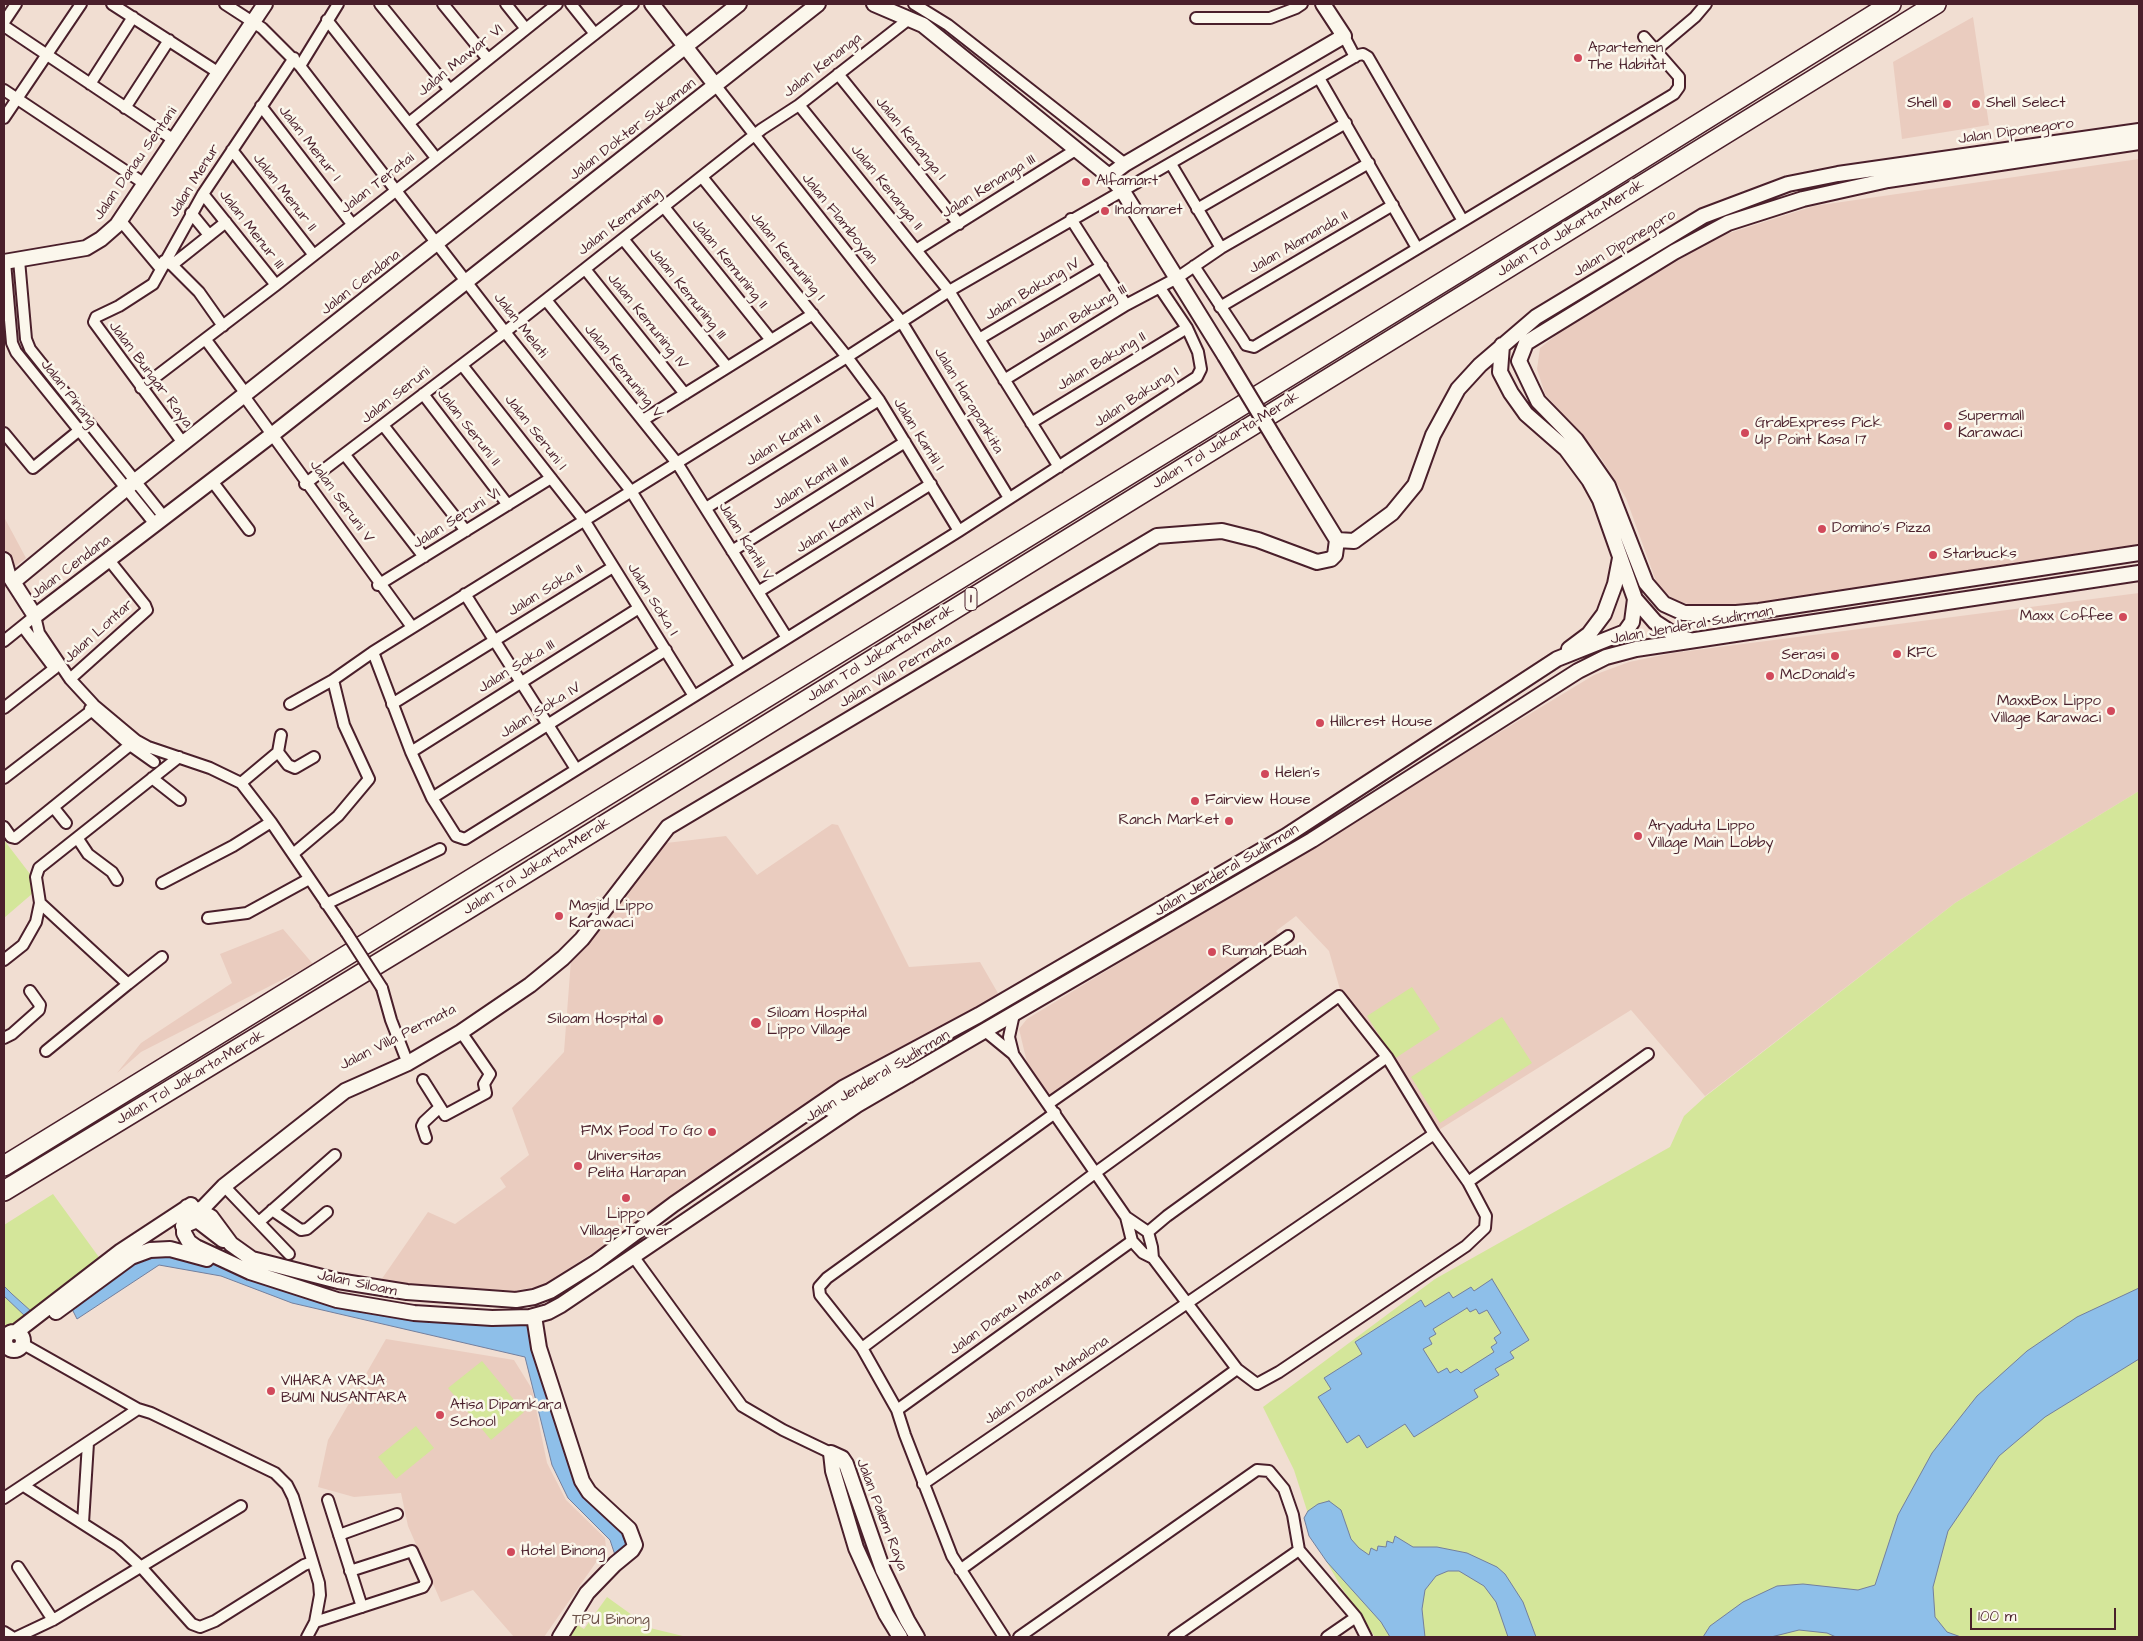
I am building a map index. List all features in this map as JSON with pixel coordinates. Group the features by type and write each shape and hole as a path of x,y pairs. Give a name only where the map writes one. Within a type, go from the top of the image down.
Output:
{"highway":[{"name":"Jalan Tol Jakarta–Merak","path":"4,1166 1572,203 1891,4"},
{"name":"Jalan Tol Jakarta–Merak","path":"4,1191 480,902 1936,4"}],"street":[{"path":"4,22 16,4"},
{"path":"4,118 81,4"},
{"path":"112,4 220,73"},
{"name":"Jalan Melati","path":"225,4 252,22 297,62 438,243 505,332 631,491 741,667"},
{"name":"Jalan Danau Sentani","path":"9,262 86,248 101,240 120,220 265,4"},
{"name":"Jalan Menur","path":"166,265 191,213 232,150 261,106 297,62 338,4"},
{"path":"380,4 449,89"},
{"path":"443,4 487,58"},
{"path":"506,4 526,29"},
{"name":"Jalan Mawar VI","path":"409,124 487,58 557,4"},
{"path":"571,4 595,34"},
{"name":"Jalan Teratai","path":"141,388 206,340 633,4"},
{"path":"652,4 716,86"},
{"name":"Jalan Cendana","path":"7,579 183,444 739,4"},
{"name":"Jalan Dokter Sukaman","path":"467,281 818,4"},
{"path":"874,4 923,25 1077,149 1109,176 1122,190 1337,540 1335,555"},
{"path":"914,4 948,25 1125,164"},
{"path":"1196,18 1270,18 1302,4"},
{"path":"1656,50 1695,17 1706,4"},
{"path":"1324,5 1355,57"},
{"path":"90,84 133,17"},
{"name":"Jalan Kenanga","path":"754,136 799,105 909,19"},
{"path":"328,20 436,158"},
{"path":"4,26 174,140"},
{"path":"1109,176 1125,164 1344,36"},
{"path":"1194,266 1246,345 1254,347 1674,94 1680,82 1679,77 1644,37"},
{"path":"125,108 169,40"},
{"path":"290,704 333,680 372,652 848,357 901,320 948,291 1355,57 1363,54 1368,57 1463,221"},
{"name":"Jalan Kenanga I","path":"838,74 959,224"},
{"path":"1319,78 1417,248"},
{"name":"Jalan Flamboyan","path":"716,86 901,320"},
{"path":"4,90 145,184"},
{"name":"Jalan Kenanga II","path":"799,105 948,291"},
{"name":"Jalan Menur I","path":"261,106 352,224"},
{"path":"1197,209 1346,123"},
{"name":"Jalan Diponegoro","path":"1354,541 1392,513 1415,485 1434,435 1458,389 1502,345 1536,317 1702,216 1788,184 1867,169 2139,131"},
{"name":"Jalan Kemuning","path":"505,332 754,136"},
{"name":"Jalan Diponegoro","path":"1637,563 1622,518 1608,486 1576,440 1538,401 1525,377 1519,361 1526,343 1674,252 1728,223 1802,199 1895,179 2136,141"},
{"name":"Jalan Kenanga III","path":"916,250 1077,149"},
{"name":"Jalan Menur II","path":"232,150 313,254"},
{"name":"Jalan Bakung III","path":"1004,380 1126,305 1177,278 1221,248 1369,162"},
{"path":"1171,164 1221,248"},
{"path":"1867,169 1895,179"},
{"name":"Jalan Kemuning I","path":"702,177 848,357"},
{"name":"Jalan Menur III","path":"204,194 276,285"},
{"name":"Jalan Alamanda II","path":"1220,306 1393,205"},
{"name":"Jalan Kemuning II","path":"664,207 771,340"},
{"path":"191,213 210,235"},
{"path":"1071,219 1126,305"},
{"path":"120,220 166,265 198,292 223,326"},
{"path":"166,265 226,222"},
{"name":"Jalan Kemuning III","path":"623,239 727,368"},
{"name":"Jalan Pinang","path":"9,262 27,344 111,453 130,485"},
{"name":"Jalan Pinang","path":"9,262 14,348 102,460 130,485 160,521"},
{"name":"Jalan Bungar Raya","path":"166,265 153,284 120,306 96,317 94,322 183,444"},
{"name":"Jalan Bakung IV","path":"979,339 1102,266"},
{"name":"Jalan Kemuning IV","path":"585,269 685,394"},
{"name":"Jalan Cendana","path":"5,639 271,435 467,281"},
{"name":"Jalan Bakung I","path":"432,798 456,836 465,840 959,531 1197,377 1201,370 1198,352 1187,328 1160,288"},
{"path":"948,291 1059,467"},
{"name":"Jalan Kemuning V","path":"546,300 677,462"},
{"path":"643,420 813,314"},
{"name":"Jalan Harapankita","path":"901,320 1009,498"},
{"name":"Jalan Bakung II","path":"1032,423 1187,328"},
{"name":"Jalan Seruni","path":"307,483 505,332"},
{"name":"Jalan Seruni V","path":"206,340 243,396 411,628"},
{"path":"1502,345 1500,372 1511,393 1526,414 1566,450 1590,480 1600,500 1635,599 1655,622 1678,637 1692,641"},
{"name":"Jalan Kantil I","path":"848,357 879,400 959,531"},
{"name":"Jalan Seruni I","path":"462,365 584,520"},
{"name":"Jalan Seruni II","path":"423,394 508,505"},
{"name":"Jalan Kantil II","path":"706,508 879,400"},
{"path":"4,434 33,468 88,424"},
{"path":"383,425 466,531"},
{"name":"Jalan Kantil III","path":"732,551 905,442"},
{"path":"102,460 111,453"},
{"path":"344,455 424,557"},
{"name":"Jalan Kantil V","path":"677,462 787,638"},
{"name":"Jalan Seruni VI","path":"380,585 551,478"},
{"path":"212,480 249,530"},
{"name":"Jalan Kantil IV","path":"758,592 931,484"},
{"name":"Jalan Soka I","path":"584,520 694,696"},
{"name":"Jalan Villa Permata","path":"194,1209 345,1092 460,1030 526,981 535,978 563,958 582,939 668,827 1157,536 1222,531 1258,540 1317,562 1330,559 1354,541"},
{"path":"1337,540 1354,541"},
{"name":"Jalan Jenderal Sudirman","path":"1637,563 1646,583 1655,596 1664,604 1684,613 1753,611 1851,598 1920,585 2139,553"},
{"path":"1557,659 1589,634 1604,614 1615,584 1620,555"},
{"path":"2107,559 2139,572"},
{"path":"4,560 7,579 35,616 39,633 70,679 94,705 148,747 210,768 241,783 271,822 382,988 394,1030 407,1059"},
{"name":"Jalan Lontar","path":"70,679 147,610 109,560"},
{"name":"Jalan Soka II","path":"392,704 614,567"},
{"name":"Jalan Jenderal Sudirman","path":"561,1305 858,1105 1304,845 1578,671 1606,658 1636,649 2139,572"},
{"path":"1864,614 1920,585"},
{"path":"465,594 576,769"},
{"name":"Jalan Jenderal Sudirman","path":"194,1209 216,1222 230,1244 252,1258 338,1281 407,1292 516,1300 534,1297 550,1291 595,1263 674,1204 842,1088 988,1010 1286,836 1557,659 1607,640 1630,628 1635,611 1635,599"},
{"name":"Jalan Soka III","path":"410,752 640,608"},
{"path":"23,627 91,711 130,746 154,762"},
{"path":"1630,628 1637,638 1636,649"},
{"name":"Jalan Soka IV","path":"432,798 666,650"},
{"path":"372,652 410,752 432,798"},
{"path":"4,708 55,668"},
{"path":"293,854 338,816 369,779 344,725 333,680"},
{"path":"4,778 91,711"},
{"path":"241,783 278,752 281,735"},
{"path":"4,827 12,838 15,838 130,746"},
{"path":"278,752 288,765 295,768 314,756"},
{"path":"4,960 23,945 31,933 40,903 36,872 179,757"},
{"path":"152,778 180,800"},
{"path":"54,808 66,823"},
{"path":"162,883 233,846 271,822"},
{"path":"78,839 88,854 112,872 117,880"},
{"path":"326,904 440,849"},
{"path":"208,918 247,913 309,879"},
{"path":"40,903 128,984"},
{"path":"1048,1104 1288,936"},
{"path":"46,1051 162,957"},
{"path":"4,1038 12,1034 39,1010 40,1005 30,991"},
{"path":"862,1348 1095,1173 1339,996 1387,1057 1434,1134 1468,1182 1486,1216 1485,1228 1471,1241 1389,1299 1261,1383 1254,1384 1237,1369 1152,1258 1143,1254 1132,1241 1126,1217"},
{"path":"1014,1014 1009,1037 1014,1054"},
{"path":"423,1080 445,1115 487,1092 484,1084 490,1074 460,1030"},
{"path":"985,1031 1014,1054 1126,1217 1148,1232 1152,1247 1152,1258"},
{"path":"1468,1182 1648,1054"},
{"path":"1148,1232 1175,1210 1387,1057"},
{"name":"Jalan Villa Permata","path":"194,1209 342,1084 407,1059"},
{"path":"810,1111 815,1115 822,1114 881,1078 894,1074 910,1076"},
{"path":"426,1138 422,1126 440,1107"},
{"path":"1004,1637 960,1570 923,1484 898,1410 862,1348 820,1295 819,1287 822,1282 1055,1113"},
{"name":"Jalan Danau Mahalona","path":"923,1484 1434,1134"},
{"path":"260,1221 334,1155"},
{"path":"224,1186 260,1221 289,1254"},
{"path":"183,1226 194,1209"},
{"path":"194,1209 121,1250 15,1340 138,1409 266,1469 282,1479 293,1496 320,1595 315,1622 307,1637"},
{"path":"272,1210 301,1230 307,1229 327,1212"},
{"path":"183,1226 197,1220 217,1237 230,1244"},
{"name":"Jalan Siloam","path":"183,1226 184,1233 189,1242 231,1264 338,1300 414,1313 492,1318 534,1316 561,1305"},
{"name":"Jalan Danau Matana","path":"898,1410 1132,1241"},
{"path":"50,1311 131,1258 150,1250 170,1249 231,1264"},
{"path":"595,1263 602,1263 622,1255 633,1256 728,1390 742,1406 783,1430 831,1452"},
{"path":"534,1316 539,1348 582,1481 589,1492 629,1530 635,1545 587,1593 560,1637"},
{"path":"960,1570 1237,1369"},
{"path":"4,1498 138,1409"},
{"path":"83,1523 88,1443"},
{"name":"Jalan Palem Raya","path":"831,1452 832,1471 856,1548 886,1614 900,1637"},
{"name":"Jalan Palem Raya","path":"831,1452 842,1458 846,1464 883,1570 907,1620 918,1637"},
{"path":"1019,1637 1254,1470 1269,1471 1284,1489 1293,1515 1299,1550 1356,1616 1366,1637"},
{"path":"24,1486 118,1546 141,1567 192,1624 200,1627 215,1621 304,1564 312,1562"},
{"path":"328,1500 362,1607"},
{"path":"17,1637 53,1620 241,1506"},
{"path":"339,1535 397,1514"},
{"path":"1174,1637 1299,1550"},
{"path":"315,1622 425,1585 426,1582 412,1551 350,1571"},
{"path":"18,1567 53,1620"},
{"path":"1327,1637 1356,1616"},
{"path":"4,1632 12,1637"}],"shaded area":[{"path":"1973,17 1989,125 1902,139 1893,62"},
{"path":"2139,159 2139,544 1768,603 1693,606 1673,599 1657,584 1626,498 1599,455 1545,394 1537,369 1540,348 1574,321 1720,236 1814,206"},
{"path":"4,517 26,558 4,575"},
{"path":"2139,593 2139,791 1955,903 1705,1096 1631,1010 1437,1131 1343,1000 1329,951 1296,916 1276,931 1279,935 1051,1095 1032,1083 1019,1029 1027,1019 1594,675 1629,662 1673,653"},
{"name":"Siloam Hospital Lippo Village","path":"832,824 838,825 909,967 980,962 999,995 838,1083 668,1203 544,1285 500,1294 379,1283 428,1212 455,1224 506,1187 500,1178 529,1155 512,1108 564,1052 571,960 666,843 726,836 757,875"},
{"path":"283,929 313,964 141,1052 117,1073 141,1043 232,983 220,954"},
{"path":"386,1339 514,1360 532,1389 547,1463 566,1500 605,1538 606,1548 544,1637 514,1637 473,1590 441,1602 408,1526 401,1493 354,1497 318,1487 328,1440"}],"green space":[{"path":"2139,791 2139,1637 1375,1637 1341,1587 1319,1548 1294,1470 1263,1407 1435,1279 1670,1147 1684,1116 1706,1096 1955,903"},
{"path":"4,840 40,887 4,918"},
{"path":"1412,987 1440,1029 1394,1059 1367,1016"},
{"path":"1502,1017 1532,1063 1440,1123 1411,1077"},
{"path":"53,1194 101,1260 13,1326 4,1329 4,1225"},
{"path":"482,1361 524,1412 491,1440 448,1388"},
{"path":"416,1426 434,1448 396,1479 378,1457"},
{"name":"TPU Binong","path":"607,1597 650,1628 687,1637 567,1637 574,1623 584,1629"}],"water":[{"path":"169,1252 230,1266 335,1302 532,1318 582,1490 623,1535 627,1550 616,1558 610,1540 568,1498 552,1465 525,1357 292,1303 221,1276 159,1265 77,1319 71,1307 135,1260"},
{"path":"1492,1279 1529,1340 1510,1352 1514,1358 1495,1369 1499,1375 1474,1390 1478,1397 1414,1437 1405,1424 1367,1448 1359,1435 1347,1443 1318,1397 1331,1389 1324,1378 1362,1354 1355,1342 1421,1300 1425,1307 1449,1292 1453,1298 1471,1287 1474,1291","holes":["1467,1308 1470,1312 1476,1309 1479,1314 1487,1310 1501,1333 1494,1338 1497,1343 1491,1347 1494,1352 1461,1373 1457,1369 1450,1373 1447,1368 1438,1373 1423,1349 1432,1344 1429,1338 1436,1334 1433,1329"]},
{"path":"4,1286 32,1312 26,1317 4,1296"},
{"path":"2139,1288 2139,1359 2045,1417 1999,1456 1948,1531 1933,1587 1935,1617 1947,1632 1961,1637 1836,1637 1827,1633 1799,1630 1771,1637 1703,1637 1710,1626 1743,1602 1777,1586 1803,1584 1858,1590 1875,1585 1898,1515 1932,1453 1977,1396 2027,1351 2077,1317"},
{"path":"1329,1501 1341,1510 1351,1539 1369,1555 1371,1548 1377,1551 1378,1546 1386,1547 1387,1541 1393,1543 1395,1536 1413,1547 1437,1547 1467,1553 1497,1567 1505,1574 1523,1602 1536,1637 1508,1637 1496,1602 1484,1586 1459,1571 1448,1571 1436,1576 1425,1590 1422,1609 1425,1637 1390,1637 1381,1622 1327,1562 1309,1536 1304,1518 1308,1511 1318,1504"}],"place":[{"name":"Apartemen The Habitat","path":"1578,58"},
{"name":"Shell","path":"1947,104"},
{"name":"Shell Select","path":"1976,104"},
{"name":"Alfamart","path":"1086,182"},
{"name":"Indomaret","path":"1105,211"},
{"name":"Supermall Karawaci","path":"1948,426"},
{"name":"GrabExpress Pick Up Point Kasa 17","path":"1745,433"},
{"name":"Domino's Pizza","path":"1822,529"},
{"name":"Starbucks","path":"1933,555"},
{"name":"Maxx Coffee","path":"2123,617"},
{"name":"KFC","path":"1897,654"},
{"name":"Serasi","path":"1835,656"},
{"name":"McDonald's","path":"1770,676"},
{"name":"MaxxBox Lippo Village Karawaci","path":"2111,711"},
{"name":"Hillcrest House","path":"1320,723"},
{"name":"Helen's","path":"1265,774"},
{"name":"Fairview House","path":"1195,801"},
{"name":"Ranch Market","path":"1229,821"},
{"name":"Aryaduta Lippo Village Main Lobby","path":"1638,836"},
{"name":"Masjid Lippo Karawaci","path":"559,916"},
{"name":"Rumah Buah","path":"1212,952"},
{"name":"Siloam Hospital","path":"658,1020"},
{"name":"Siloam Hospital Lippo Village","path":"756,1023"},
{"name":"FMX Food To Go","path":"712,1132"},
{"name":"Universitas Pelita Harapan","path":"578,1166"},
{"name":"Lippo Village Tower","path":"626,1198"},
{"name":"VIHARA VARJA BUMI NUSANTARA","path":"271,1391"},
{"name":"Atisa Dipamkara School","path":"440,1415"},
{"name":"Hotel Binong","path":"511,1552"}]}
